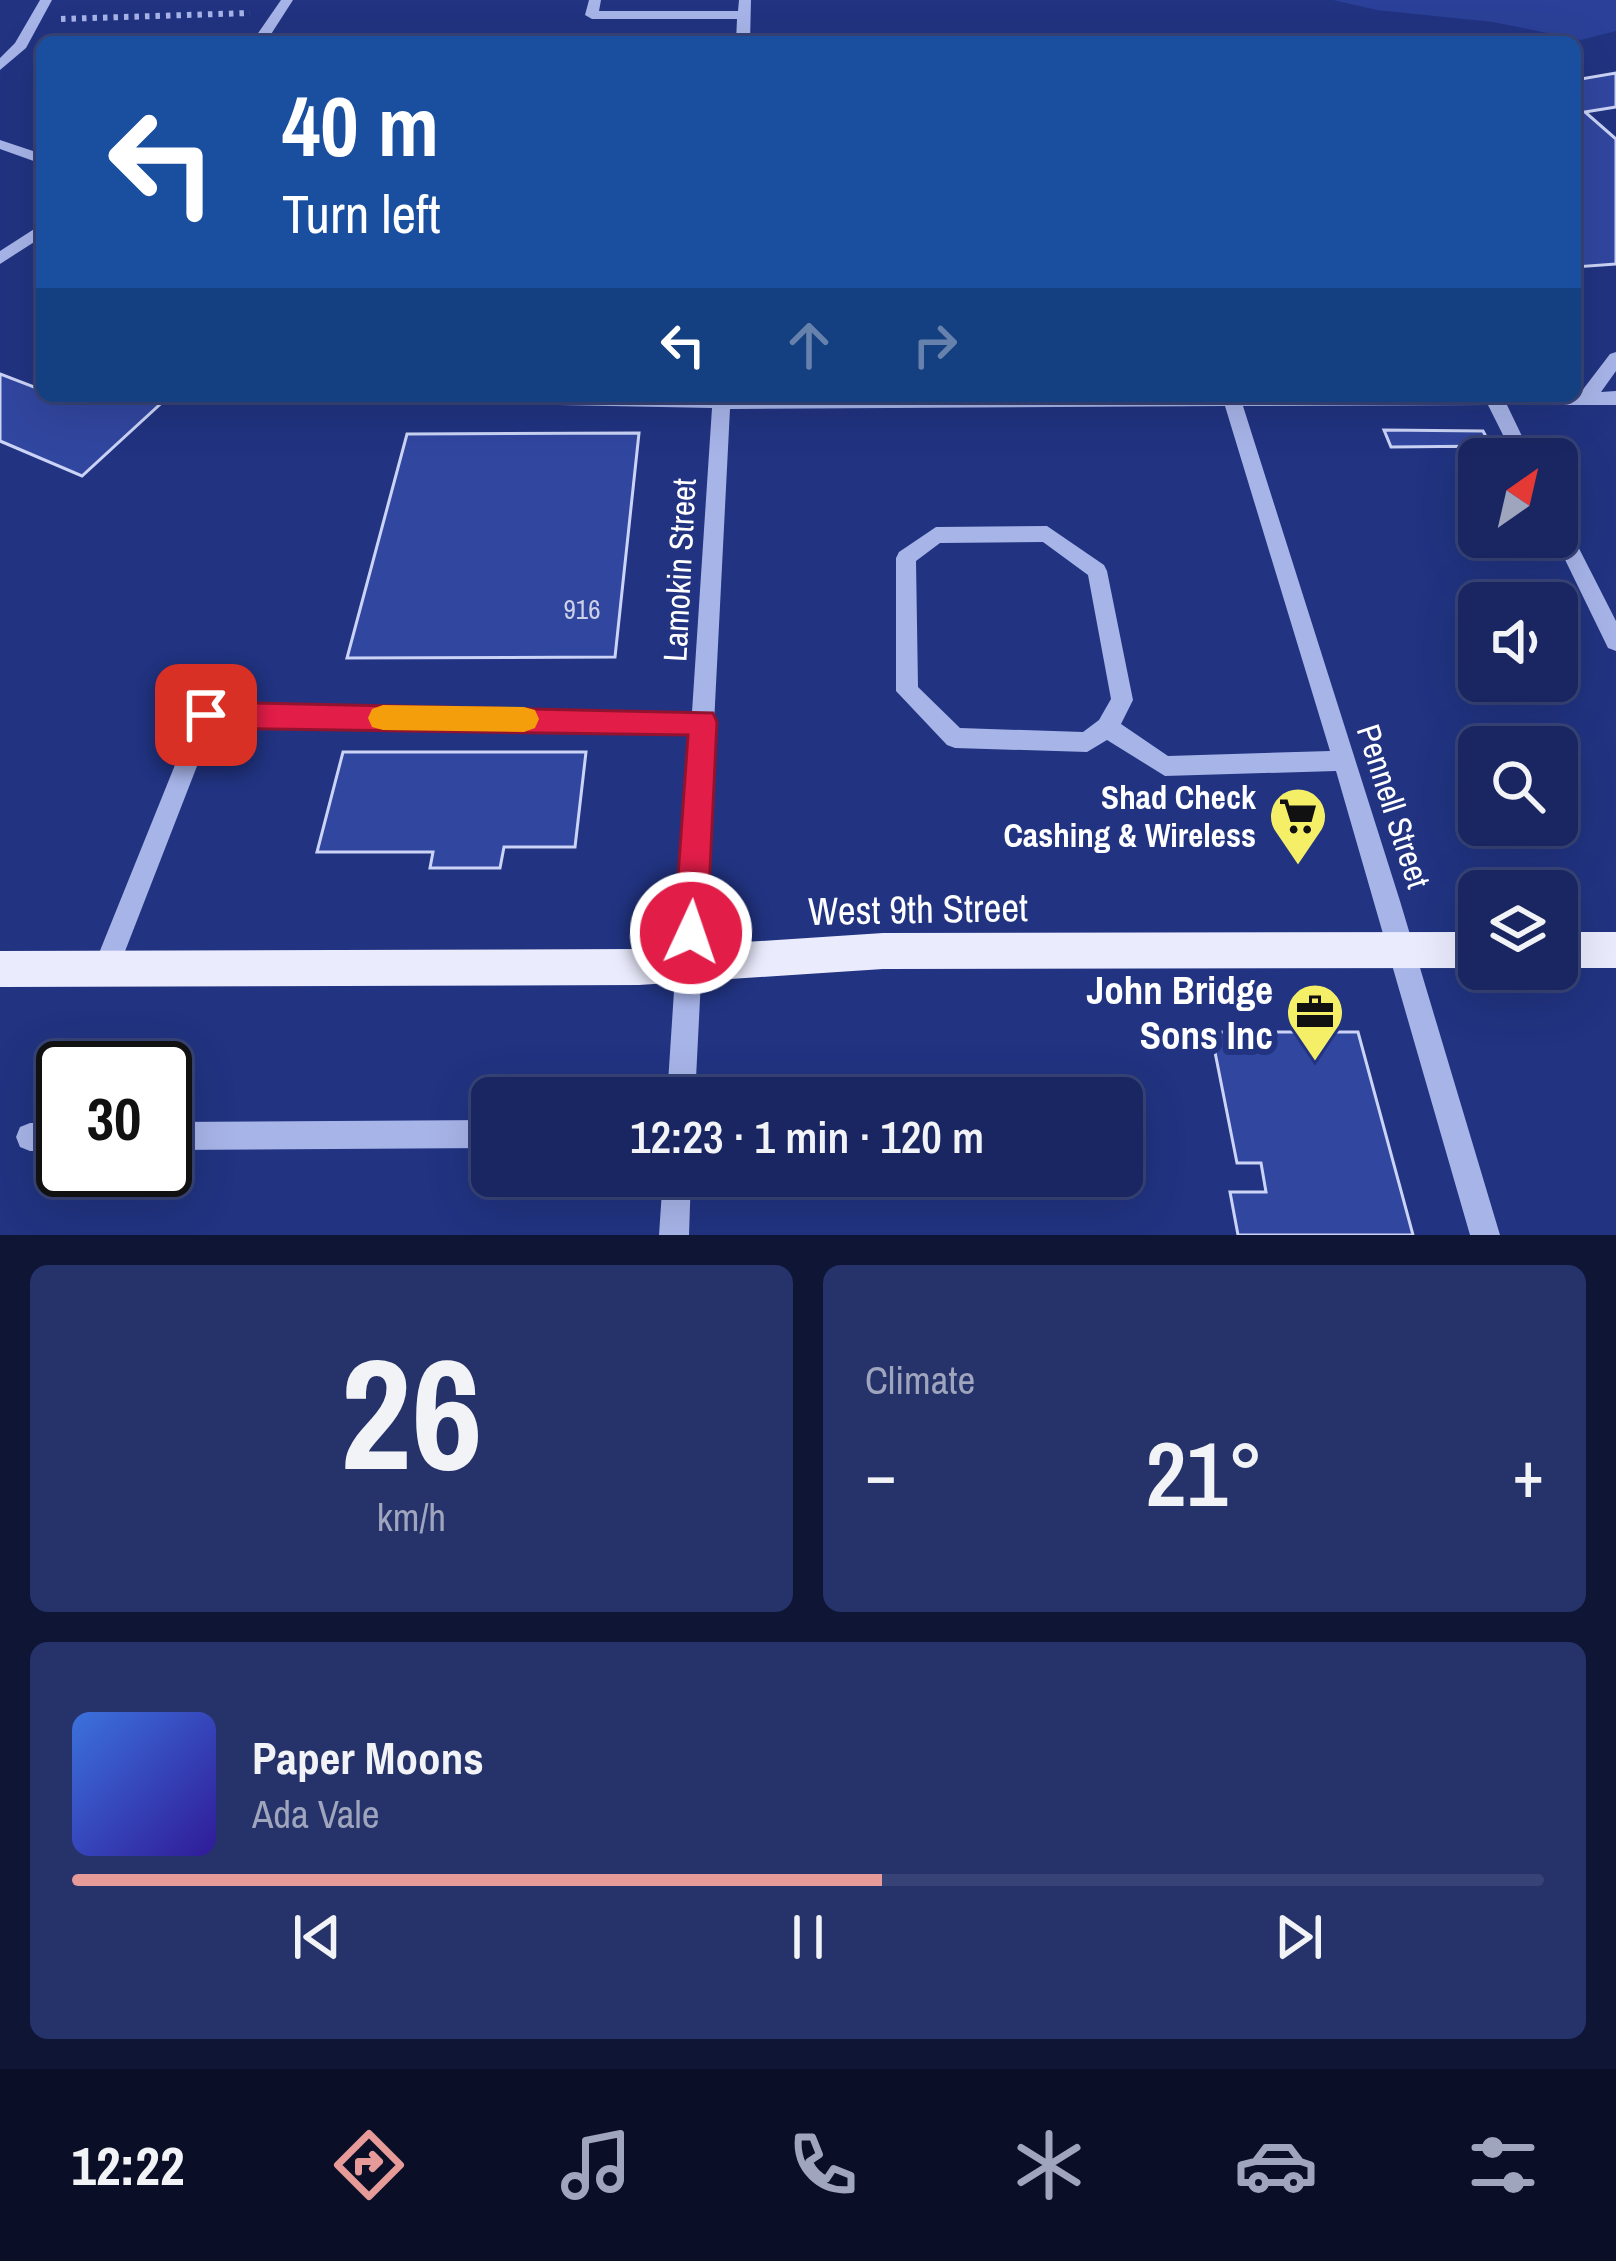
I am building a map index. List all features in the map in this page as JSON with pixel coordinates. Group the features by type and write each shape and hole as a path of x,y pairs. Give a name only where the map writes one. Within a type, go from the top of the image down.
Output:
{"main road":[{"name":"West 9th Street","path":"0,969 689,964 883,951 1458,950"},
{"path":"1578,950 1616,950"}],"street":[{"path":"0,66 46,0"},
{"path":"595,0 592,15 745,8"},
{"path":"263,36 283,6"},
{"path":"0,144 36,157"},
{"path":"0,259 36,233"},
{"path":"1586,398 1616,358"},
{"path":"1581,398 1616,398"},
{"name":"Lamokin Street","path":"682,1077 722,402"},
{"name":"Pennell Street","path":"1233,402 1486,1235"},
{"path":"1496,402 1514,438"},
{"path":"1047,534 1097,572 1122,700 1107,727 1088,742 955,738 907,692 906,559 936,535 1047,534"},
{"path":"1574,558 1616,642"},
{"path":"106,968 206,715 703,722"},
{"path":"1107,727 1165,766 1341,761"},
{"path":"192,1136 471,1134"},
{"path":"30,1137 36,1137"},
{"path":"674,1235 676,1197"}],"path":[{"path":"36,20 283,6"}],"shaded area":[{"path":"1333,0 1616,0 1616,31 1581,40 1581,36 1493,22 1377,10"}],"building":[{"path":"1616,73 1616,107 1585,112 1616,139 1616,264 1581,267 1581,79"},
{"path":"0,374 36,388 36,402 162,402 82,476 0,441"},
{"path":"1384,430 1483,431 1487,438 1458,438 1458,446 1391,447"},
{"path":"639,433 615,657 347,658 407,434"},
{"path":"343,752 586,752 575,847 504,847 500,868 430,868 433,852 317,852"},
{"path":"1211,1032 1358,1032 1413,1235 1238,1235 1230,1192 1266,1192 1261,1163 1237,1163"}],"slow traffic":[{"path":"383,718 524,719"}],"place":[{"name":"Shad Check Cashing & Wireless","path":"1298,867"},
{"name":"John Bridge Sons Inc","path":"1315,1063"}],"route":[{"path":"206,715 703,722 691,933"}]}
